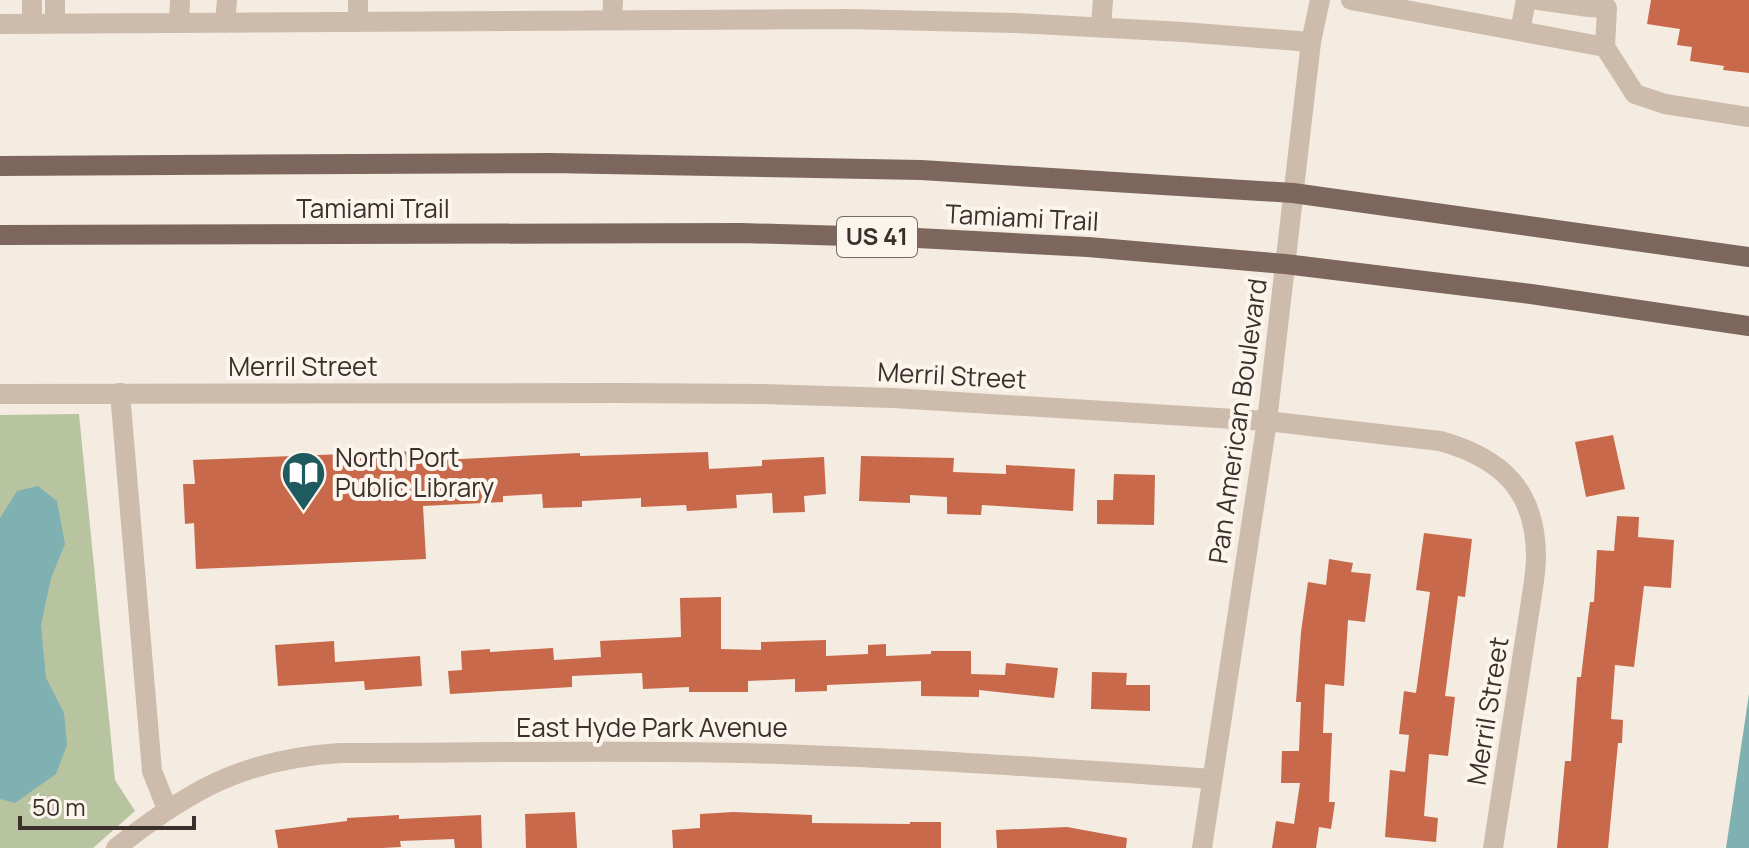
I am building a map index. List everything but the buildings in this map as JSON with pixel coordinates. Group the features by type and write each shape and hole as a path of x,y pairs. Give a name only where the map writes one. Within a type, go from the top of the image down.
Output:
{"main road":[{"name":"Tamiami Trail","path":"0,166 534,163 921,170 1293,193 1749,257"},
{"name":"Tamiami Trail","path":"0,235 741,233 1088,247 1285,264 1531,294 1749,326"}],"street":[{"path":"32,0 32,24"},
{"path":"55,0 55,24"},
{"path":"179,23 180,0"},
{"path":"225,23 227,0"},
{"path":"358,0 358,22"},
{"path":"383,0 383,22"},
{"path":"1101,27 1103,0"},
{"name":"Pan American Boulevard","path":"1202,848 1267,421 1311,42 1320,0"},
{"path":"1351,0 1401,4 1605,47"},
{"path":"1520,31 1526,0"},
{"path":"1538,0 1608,4 1605,47 1635,94 1665,104 1749,117"},
{"path":"0,24 383,22 612,10 1015,23 1311,42"},
{"path":"120,393 152,771 167,809"},
{"name":"Merril Street","path":"0,394 762,394 923,400 1267,421 1440,441 1459,446 1497,467 1526,501 1532,518 1536,560 1493,848"},
{"name":"East Hyde Park Avenue","path":"116,848 167,809 210,785 263,764 340,753 767,754 1012,765 1212,779"}],"green space":[{"path":"79,414 115,780 135,811 93,848 0,848 0,415"}],"water":[{"path":"38,486 57,501 65,544 51,578 41,625 46,678 64,713 67,745 56,774 15,803 0,799 0,518 17,491"},
{"path":"1749,694 1749,848 1726,848"}],"place":[{"name":"North Port Public Library","path":"304,512"}]}
